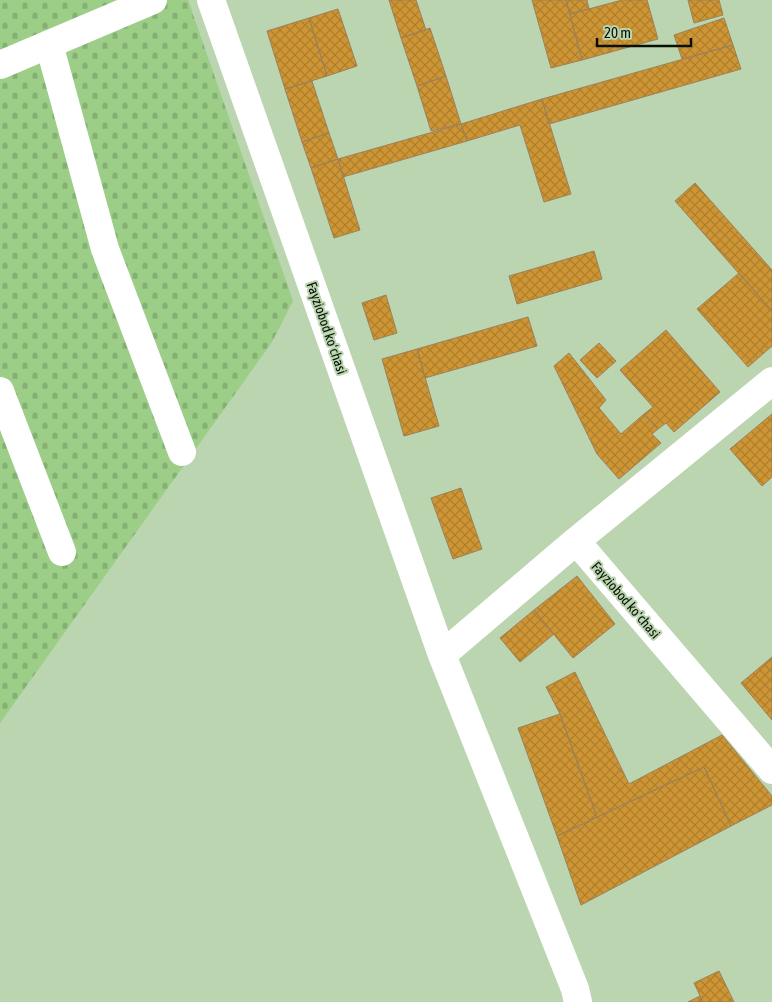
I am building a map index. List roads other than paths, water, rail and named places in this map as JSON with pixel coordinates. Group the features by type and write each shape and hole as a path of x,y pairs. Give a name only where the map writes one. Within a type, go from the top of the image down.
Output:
{"street":[{"path":"0,65 153,0"},
{"name":"Fayziobod koʻchasi","path":"211,0 442,655 575,989 578,1002"},
{"path":"49,44 106,249 182,452"},
{"path":"442,655 576,541 772,381"},
{"path":"0,391 62,552"},
{"name":"Fayziobod koʻchasi","path":"576,541 772,770"}]}
